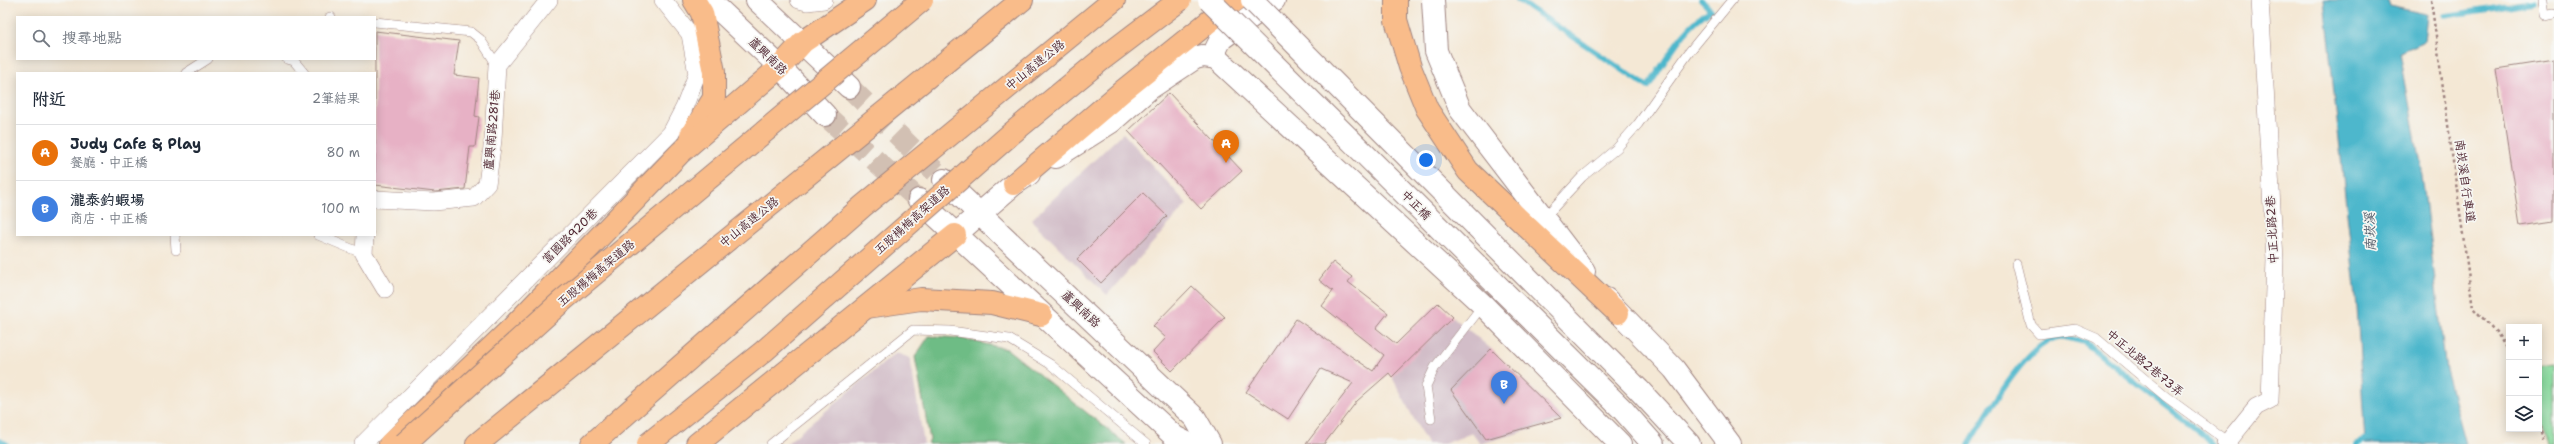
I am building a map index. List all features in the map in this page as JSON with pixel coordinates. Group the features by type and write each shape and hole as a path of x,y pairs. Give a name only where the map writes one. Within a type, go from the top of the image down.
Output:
{"highway":[{"path":"680,152 714,98 714,72 702,13 694,0"},
{"path":"390,444 512,329 680,152 780,67 803,42 865,0"},
{"name":"五股楊梅高架道路","path":"404,444 562,301 922,0"},
{"name":"中山高速公路","path":"477,444 1022,0"},
{"name":"中山高速公路","path":"592,444 862,206 1114,0"},
{"name":"五股楊梅高架道路","path":"648,444 764,351 1012,133 1101,60 1180,0"},
{"path":"1014,184 1124,90 1236,0"},
{"path":"1396,0 1396,20 1412,74 1427,109 1468,171 1618,313"},
{"path":"697,444 955,235"},
{"path":"866,307 921,299 992,303 1041,315"}],"street":[{"path":"496,65 549,0"},
{"name":"富國路920巷","path":"364,444 671,134 684,108 697,74 690,34 663,0"},
{"name":"蘆興南路","path":"709,0 780,67 825,115"},
{"path":"757,0 849,87"},
{"path":"799,0 807,2 824,0"},
{"name":"中正橋","path":"1209,0 1623,410 1653,444"},
{"path":"1252,0 1639,390 1689,444"},
{"path":"1216,58 1216,49 1221,39 1274,0"},
{"path":"1433,0 1436,51 1460,109 1543,219 1618,313 1674,369 1730,444"},
{"name":"中正北路2巷","path":"2227,443 2256,407 2270,400 2274,260 2260,0"},
{"path":"955,235 1014,184 1111,122 1150,88 1195,58 1204,56 1216,58 1483,305 1620,444"},
{"name":"蘆興南路281巷","path":"376,199 433,202 474,198 487,184 493,140 496,65"},
{"name":"蘆興南路","path":"944,180 1195,418 1210,444"},
{"path":"919,200 1041,315 1175,437 1189,444"},
{"path":"365,236 364,254 385,289"}],"lane":[{"path":"1543,219 1582,177 1617,148 1638,124 1690,51 1732,0"},
{"path":"2543,0 2545,15 2554,13"},
{"path":"376,22 471,32 480,39 496,65"},
{"path":"188,72 206,60"},
{"path":"290,60 294,61 303,72"},
{"path":"175,236 176,250"},
{"path":"320,236 364,254"},
{"name":"中正北路2巷73弄","path":"2016,264 2031,324 2039,334 2075,329 2096,338 2164,396 2227,443"},
{"path":"1431,419 1426,386 1435,367 1483,305"},
{"path":"771,444 913,330 950,331 1009,339 1050,364 1146,444"}],"path":[{"name":"南崁溪自行車道","path":"2431,0 2473,308 2497,333 2506,348"},
{"path":"2542,432 2545,444"}],"shaded area":[{"path":"1123,133 1187,204 1107,295 1031,220"},
{"path":"1453,317 1491,349 1564,420 1480,444 1472,433 1444,444 1427,444 1392,377"},
{"path":"896,353 910,358 924,444 786,444"}],"green space":[{"path":"929,336 959,338 1007,349 1126,444 928,444 930,440 915,357"},
{"path":"2554,364 2554,444 2550,444 2542,413 2542,366"}],"water":[{"name":"南崁溪","path":"2324,0 2388,0 2390,6 2427,14 2424,41 2400,52 2422,175 2446,370 2466,444 2365,444 2357,307"}],"building":[{"path":"376,31 459,41 454,75 479,78 475,116 479,117 475,147 470,147 465,189 435,192 376,185"},
{"path":"2554,60 2554,221 2520,226 2496,69"},
{"path":"1169,93 1242,171 1201,209 1128,131"},
{"path":"1143,193 1167,216 1101,283 1077,259"},
{"path":"1333,262 1352,277 1348,282 1388,313 1376,328 1396,344 1438,303 1453,317 1392,377 1389,373 1357,401 1324,444 1306,444 1353,383 1321,369 1288,419 1246,392 1296,319 1373,371 1384,355 1322,306 1333,291 1319,280"},
{"path":"1192,286 1225,317 1172,371 1153,352 1166,338 1153,326"},
{"path":"1491,349 1561,418 1486,439 1451,390"}],"waterway":[{"path":"1518,0 1648,87 1683,35 1701,17 1711,10 1701,0"},
{"path":"2445,16 2533,2"},
{"path":"1969,444 1996,399 2021,366 2033,352 2046,342 2059,337 2084,342 2214,444"},
{"path":"2356,444 2372,437"},
{"path":"0,441 6,444"}],"tunnel":[{"path":"849,87 944,180"},
{"path":"825,115 919,200"}],"place":[{"name":"Judy Cafe & Play","path":"1226,163"},
{"name":"瀧泰釣蝦場","path":"1504,404"}]}
